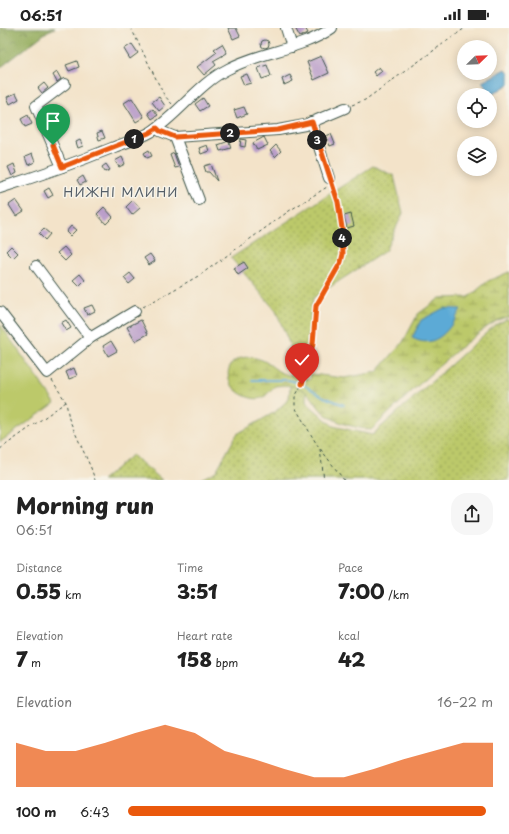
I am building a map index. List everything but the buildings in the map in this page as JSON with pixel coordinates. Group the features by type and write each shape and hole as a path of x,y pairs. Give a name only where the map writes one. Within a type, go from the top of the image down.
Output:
{"street":[{"path":"286,28 292,47"},
{"path":"0,188 62,167 149,133 177,111 205,84 221,73 235,65 318,37 332,28"},
{"path":"62,167 36,106 65,84"},
{"path":"157,128 160,131 175,137 278,130 312,122 345,108"},
{"path":"312,122 330,178"},
{"path":"175,137 199,200"},
{"path":"36,266 90,338"},
{"path":"0,312 47,374 90,338 135,311"}],"path":[{"path":"131,28 164,95 177,111"},
{"path":"345,108 365,100 465,28"},
{"path":"135,311 200,275 289,211 331,184 338,202 342,228 343,254 341,262 316,306 313,344 302,384 295,397 295,407 320,448 344,480"},
{"path":"47,374 66,402 69,419 95,480"},
{"path":"0,449 66,402"},
{"path":"320,448 324,480"}],"green space":[{"path":"0,28 55,28 48,31 0,68"},
{"path":"373,166 394,176 403,213 385,251 313,298 308,338 306,402 333,426 372,435 495,325 507,319 509,320 509,480 199,480 216,471 237,434 275,412 289,399 293,353 276,311 231,258"},
{"path":"509,272 509,317 498,321 481,331 461,347 418,385 371,430 347,425 330,417 322,411 307,393 293,386 275,386 264,397 256,399 239,393 233,387 229,379 228,373 233,362 244,357 262,360 280,372 310,380 311,374 344,378 377,372 403,342 418,314 440,298 469,297 488,281"},
{"path":"0,324 55,403 0,442"},
{"path":"132,455 162,480 102,480"}],"water":[{"path":"506,69 509,73 509,84 497,91 497,88 486,88 482,82 486,80 497,80 497,74"},
{"path":"444,308 461,309 442,336 428,342 412,338 421,320"}],"waterway":[{"path":"252,380 289,380 302,384 324,397 344,405"}],"district":[{"name":"НИЖНІ МЛИНИ","path":"121,191"}],"route":[{"path":"53,145 62,167 98,154 149,133 157,128 160,131 175,137 278,130 305,125 312,122 338,202 342,228 343,254 341,262 328,287 320,296 316,306 313,344 302,384"}]}
